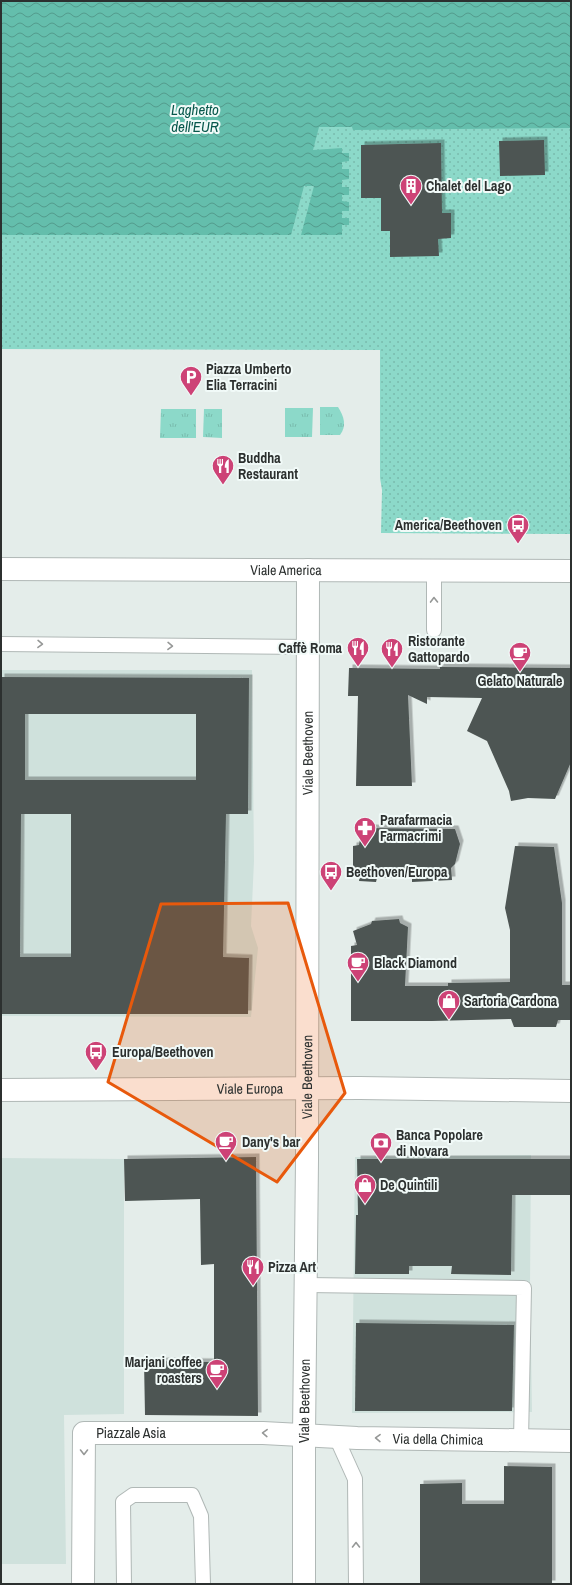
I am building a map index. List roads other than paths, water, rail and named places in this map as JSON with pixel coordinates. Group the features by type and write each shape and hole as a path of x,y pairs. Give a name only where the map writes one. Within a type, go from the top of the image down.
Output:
{"street":[{"name":"Viale America","path":"1,569 571,571"},
{"name":"Viale Beethoven","path":"304,1584 308,570"},
{"name":"Viale Europa","path":"1,1090 307,1089 571,1091"},
{"name":"Piazzale Asia","path":"83,1584 84,1433 263,1433 304,1435"},
{"name":"Via della Chimica","path":"304,1435 336,1437 571,1441"}],"lane":[{"path":"434,570 434,630"},
{"path":"1,644 308,647"},
{"path":"306,1285 524,1288 521,1440"},
{"path":"336,1437 356,1479 356,1584"},
{"path":"124,1584 123,1502 133,1495 192,1495 201,1516 202,1584"}],"water":[{"name":"Laghetto dell'EUR","path":"1,1 571,1 571,128 353,130 352,127 319,127 313,150 342,148 342,153 349,153 349,161 342,162 342,169 349,169 349,179 342,180 342,187 349,187 349,195 342,195 342,201 349,202 349,211 342,211 342,218 349,218 349,225 342,225 342,235 301,235 314,186 304,186 291,235 1,235"}],"place":[{"name":"Chalet del Lago","path":"411,206"},
{"name":"Piazza Umberto Elia Terracini","path":"191,396"},
{"name":"Buddha Restaurant","path":"223,486"},
{"name":"America/Beethoven","path":"518,544"},
{"name":"Caffè Roma","path":"358,668"},
{"name":"Ristorante Gattopardo","path":"392,668"},
{"name":"Gelato Naturale","path":"520,672"},
{"name":"Parafarmacia Farmacrimi","path":"365,848"},
{"name":"Beethoven/Europa","path":"331,892"},
{"name":"Black Diamond","path":"358,982"},
{"name":"Sartoria Cardona","path":"449,1020"},
{"name":"Europa/Beethoven","path":"96,1072"},
{"name":"Dany's bar","path":"226,1162"},
{"name":"Banca Popolare di Novara","path":"381,1162"},
{"name":"De Quintili","path":"365,1204"},
{"name":"Pizza Art","path":"253,1286"},
{"name":"Marjani coffee roasters","path":"217,1390"}]}
